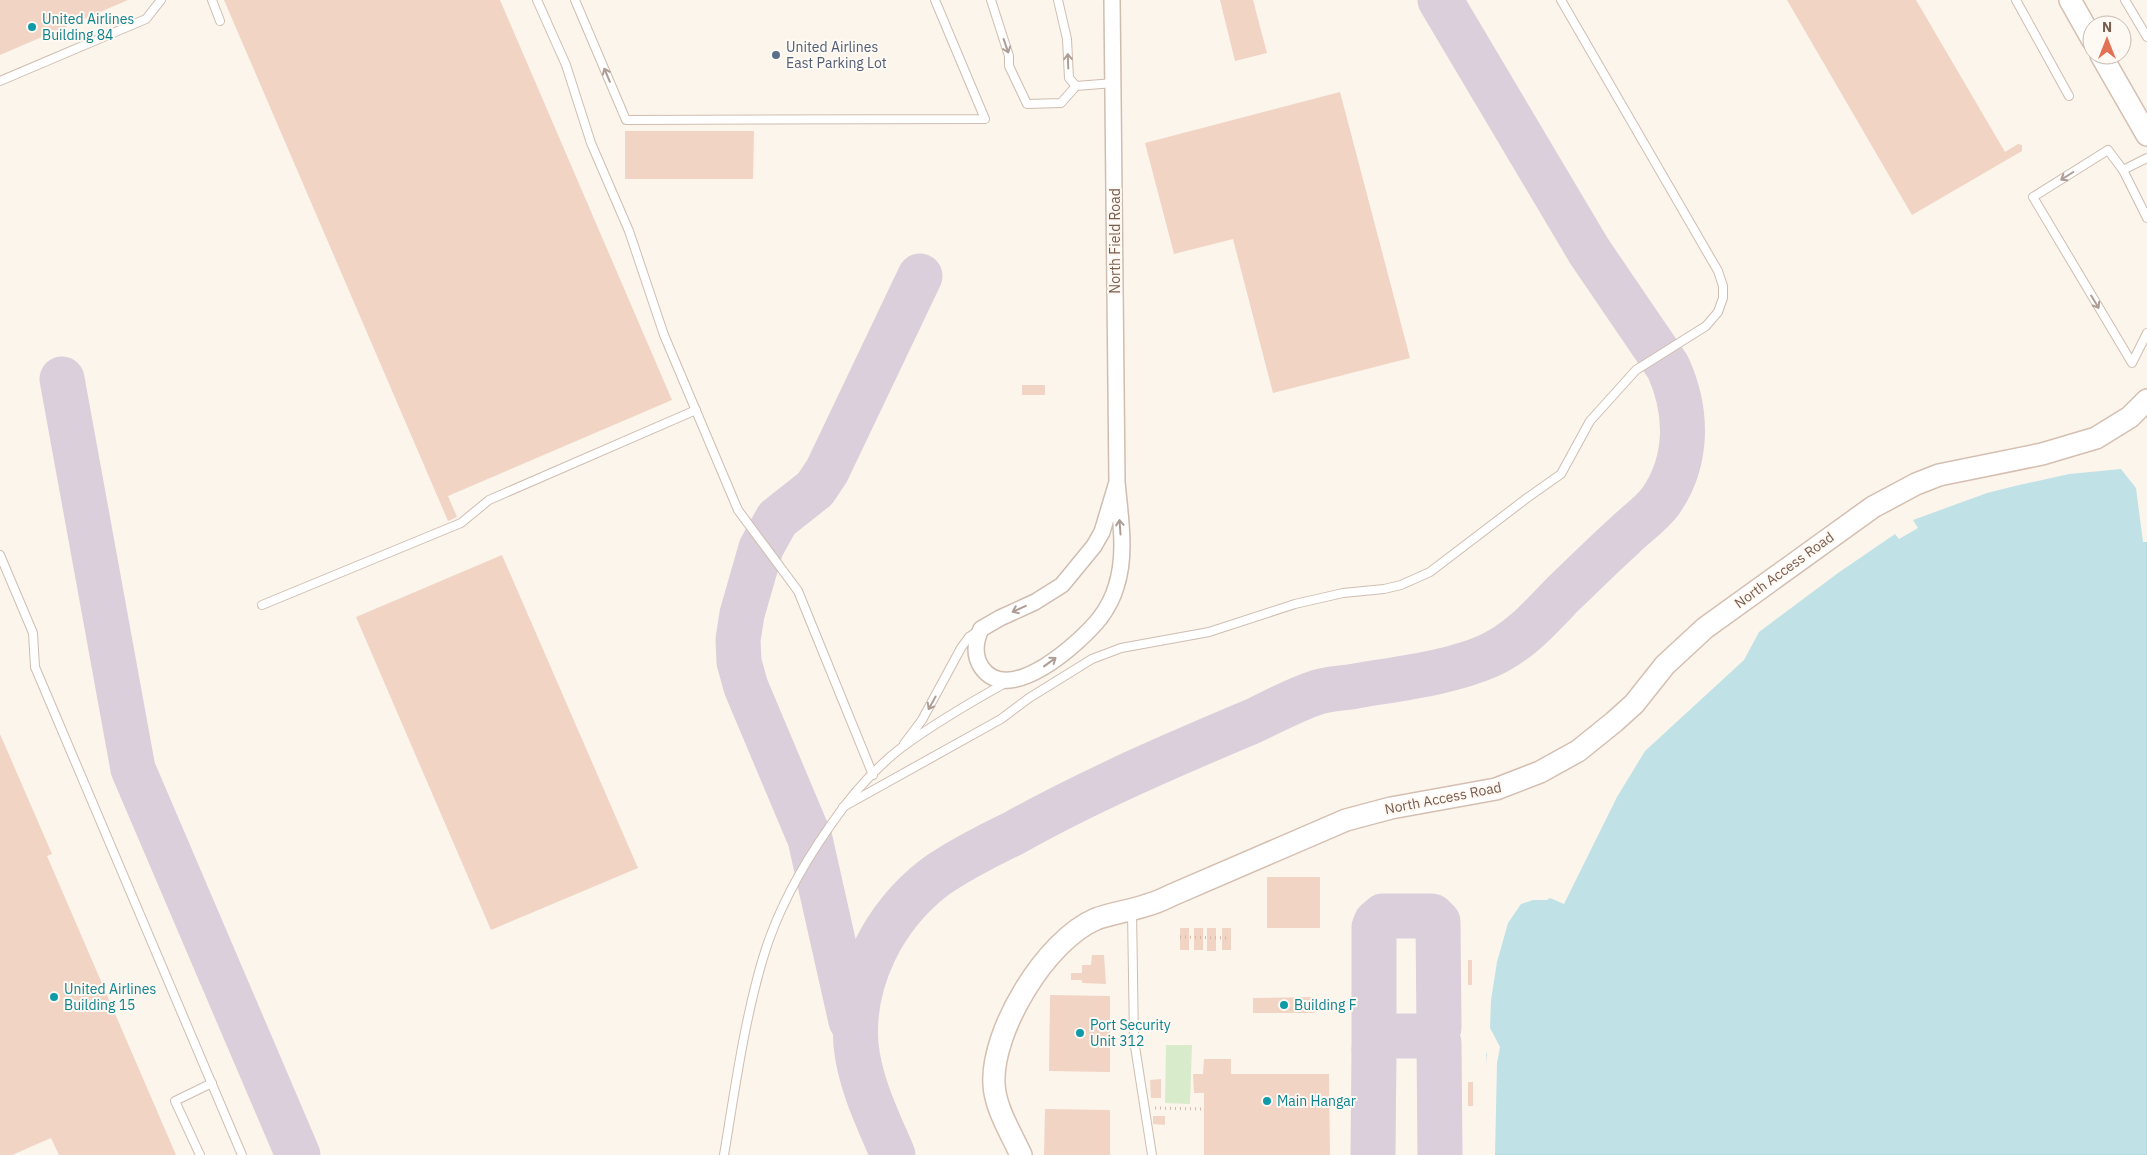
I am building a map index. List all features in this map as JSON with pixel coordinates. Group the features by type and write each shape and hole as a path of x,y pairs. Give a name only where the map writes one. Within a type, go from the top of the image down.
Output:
{"street":[{"name":"North Field Road","path":"1009,681 1032,674 1080,640 1101,617 1116,587 1122,549 1117,482 1112,0"},
{"path":"2070,0 2082,21"},
{"path":"2107,65 2147,135"},
{"name":"North Access Road","path":"1020,1155 997,1101 994,1086 994,1069 998,1052 1013,1012 1038,970 1066,939 1095,920 1172,896 1346,820 1391,808 1496,789 1540,772 1578,751 1614,722 1634,704 1670,660 1705,628 1873,507 1916,484 1939,475 2042,454 2096,438 2130,417 2147,400"},
{"name":"North Field Road","path":"980,629 1035,602 1062,585 1094,546 1102,532 1117,482"},
{"path":"980,629 975,648 978,662 991,676 1009,681"}],"lane":[{"path":"0,81 146,19 161,0"},
{"path":"212,0 220,21"},
{"path":"537,0 566,65 591,143 629,231 664,335 738,510 798,591 873,774"},
{"path":"575,0 626,120 985,119 935,0"},
{"path":"991,0 1009,56 1009,66 1027,104 1061,103 1076,86 1114,84"},
{"path":"1058,0 1067,39 1068,78 1076,86"},
{"path":"843,807 1001,719 1029,698 1092,659 1122,648 1209,632 1295,604 1343,593 1384,589 1402,585 1430,572 1561,474 1590,421 1636,370 1706,326 1718,312 1723,298 1723,286 1718,272 1561,0"},
{"path":"2016,0 2069,96"},
{"path":"2125,0 2147,37"},
{"path":"2147,218 2123,170 2108,150 2033,198 2132,363 2147,333"},
{"path":"2123,170 2147,158"},
{"path":"262,605 461,523 489,500 696,410"},
{"path":"0,555 34,634 35,667 242,1155"},
{"path":"900,749 922,720 961,648 969,637 980,629"},
{"path":"724,1155 751,1005 764,956 781,911 813,850 843,807 873,774 900,749 968,704 1009,681"},
{"path":"1132,910 1134,1040 1152,1155"},
{"path":"200,1155 175,1101 212,1083"}],"path":[{"path":"1180,938 1227,938"},
{"path":"1144,1108 1204,1109"}],"green space":[{"path":"1166,1045 1192,1045 1190,1104 1165,1103"}],"water":[{"path":"2133,457 2134,471 2147,469 2147,1155 1487,1155 1487,930 1515,894 1545,895 1680,679 1937,495"}],"pier":[{"path":"2132,454 2135,456 2136,468 2147,467 2147,542 2143,542 2136,488 2121,469 2069,474 2019,485 1987,493 1913,520 1918,528 1899,539 1895,534 1838,573 1759,632 1744,660 1645,751 1617,797 1564,904 1550,898 1521,904 1508,923 1497,962 1491,1000 1490,1028 1500,1047 1497,1063 1495,1155 1484,1155 1487,1054 1480,1038 1485,929 1490,917 1514,892 1526,888 1531,890 1533,888 1544,892 1626,754 1678,677 1718,640 1889,520 1936,493 1981,479"}],"building":[{"name":"United Airlines Building 84","path":"0,0 128,0 0,55"},
{"path":"224,0 500,0 672,400 448,496 457,517 448,521"},
{"path":"1220,0 1253,0 1267,53 1235,61"},
{"path":"1787,0 1916,0 2005,152 2018,144 2022,145 2022,151 1912,215"},
{"path":"1340,92 1410,358 1273,393 1233,239 1174,254 1145,143"},
{"path":"625,131 754,131 753,179 625,179"},
{"path":"1022,385 1045,385 1045,395 1022,395"},
{"path":"502,555 638,868 491,930 356,617"},
{"name":"United Airlines Building 15","path":"0,734 52,854 47,856 176,1155 59,1155 51,1138 12,1155 0,1155"},
{"path":"1267,877 1320,877 1320,928 1267,928"},
{"path":"1180,928 1189,928 1189,950 1180,950"},
{"path":"1194,928 1203,928 1203,950 1194,950"},
{"path":"1207,928 1216,928 1216,951 1207,951"},
{"path":"1222,928 1231,928 1231,950 1222,950"},
{"path":"1092,955 1104,955 1106,984 1082,983 1082,980 1071,980 1071,973 1082,973 1082,965 1091,965"},
{"path":"1468,960 1472,960 1472,985 1468,985"},
{"name":"Port Security Unit 312","path":"1050,995 1110,996 1110,1072 1049,1071"},
{"name":"Building F","path":"1315,997 1315,1013 1253,1013 1253,998"},
{"name":"Main Hangar","path":"1204,1059 1231,1059 1231,1074 1329,1074 1330,1155 1204,1155 1204,1093 1194,1093 1193,1074 1203,1074"},
{"path":"1161,1079 1161,1098 1151,1098 1150,1080"},
{"path":"1468,1082 1473,1082 1473,1106 1468,1106"},
{"path":"1045,1109 1110,1110 1110,1155 1044,1155"},
{"path":"1153,1116 1165,1116 1165,1125 1153,1124"}],"taxiway":[{"path":"893,1155 870,1102 861,1074 856,1045 859,997 874,951 886,930 900,911 935,877 973,854 1050,813 1147,767 1302,698 1326,690 1438,672 1472,662 1499,651 1528,629 1652,511 1660,502 1669,486 1681,453 1682,418 1675,384 1668,367 1589,251 1440,0"},
{"path":"851,1021 810,839 746,687 739,662 738,640 742,614 761,548 777,519 815,489 827,471 920,276"},
{"path":"62,379 133,769 298,1155"},
{"path":"1374,1050 1374,927 1376,922 1383,916 1432,916 1438,922 1439,1028 1437,1032 1429,1036"},
{"path":"1373,1155 1374,1050 1378,1041 1387,1036 1429,1036 1439,1043 1440,1155"}],"place":[{"name":"United Airlines Building 84","path":"32,27"},
{"name":"United Airlines East Parking Lot","path":"776,55"},
{"name":"United Airlines Building 15","path":"54,997"},
{"name":"Building F","path":"1284,1005"},
{"name":"Port Security Unit 312","path":"1080,1033"},
{"name":"Main Hangar","path":"1267,1101"}]}
